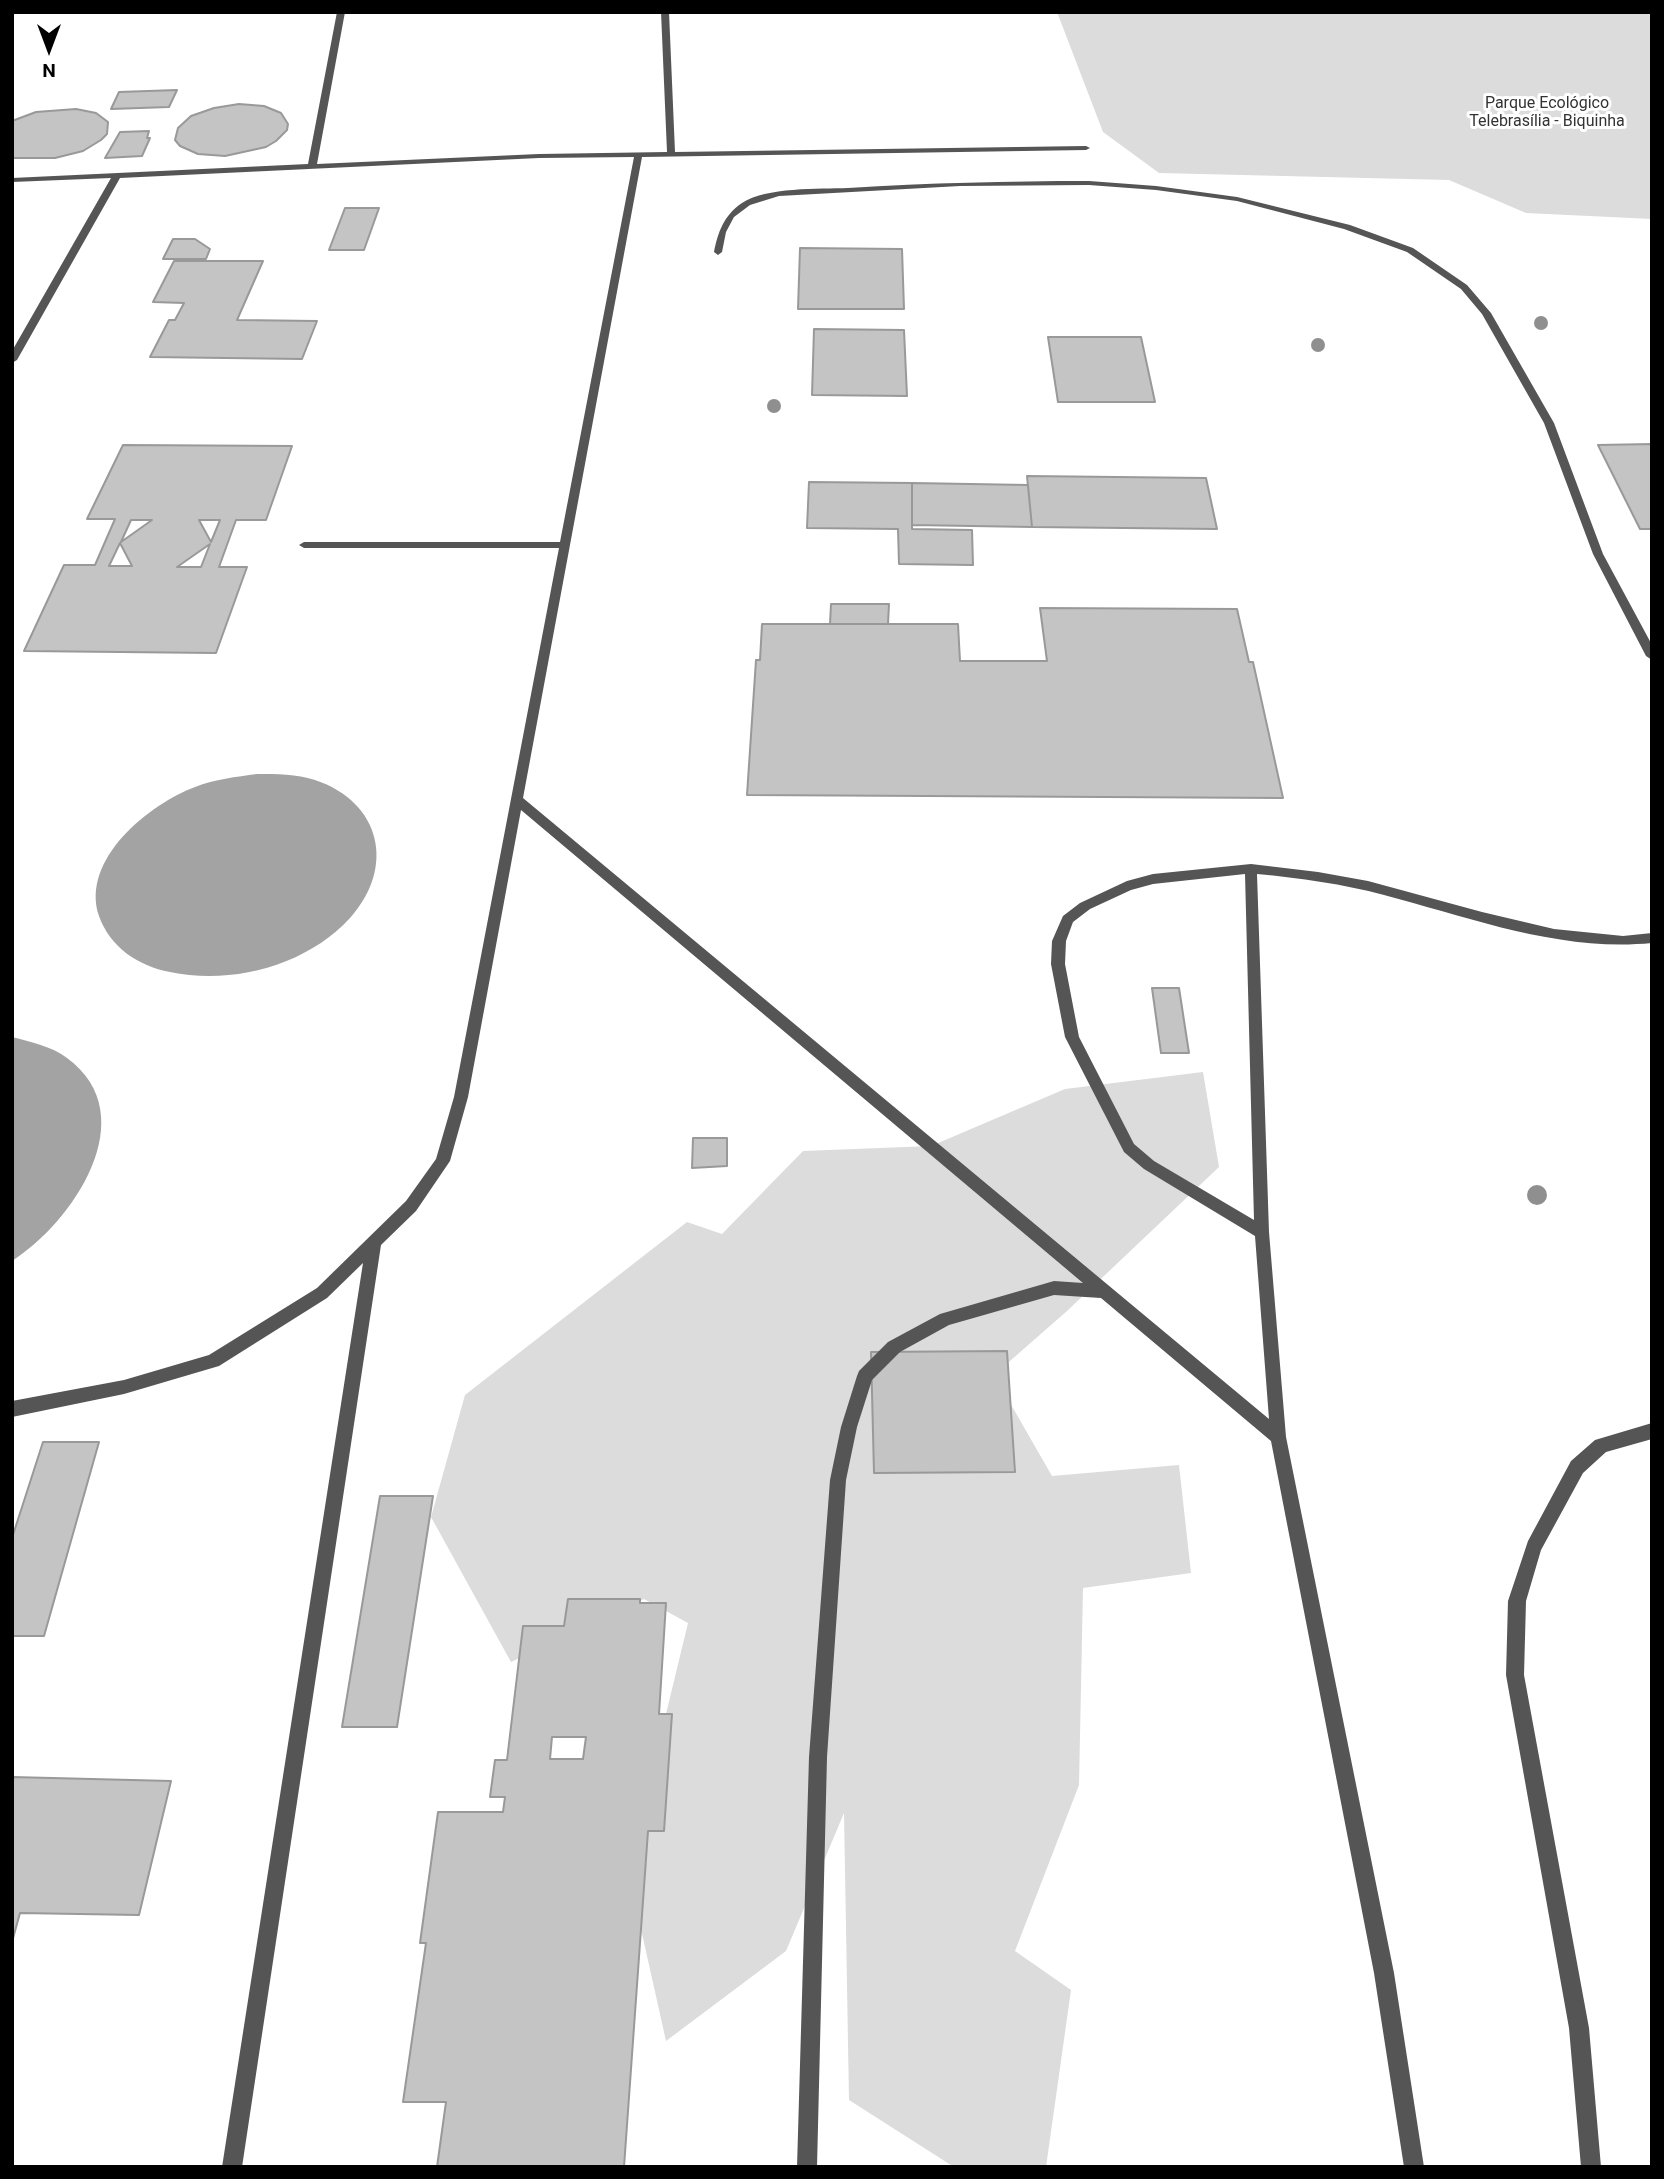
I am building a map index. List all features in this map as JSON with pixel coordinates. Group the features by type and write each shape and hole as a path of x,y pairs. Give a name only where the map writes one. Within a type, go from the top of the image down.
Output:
{"lane":[{"path":"313,167 341,12"},
{"path":"665,12 671,154"},
{"path":"12,180 539,156 1086,148"},
{"path":"12,1409 124,1387 213,1361 322,1293 411,1206 443,1161 461,1097 638,155"},
{"path":"12,360 116,177"},
{"path":"718,252 722,232 731,216 747,203 779,194 960,184 1089,183 1156,188 1237,200 1347,227 1410,250 1464,287 1486,313 1549,423 1598,554 1652,656"},
{"path":"304,545 565,545"},
{"path":"517,800 1278,1437"},
{"path":"1251,869 1255,905 1262,1232 1278,1437 1384,1973 1414,2167"},
{"path":"1262,1232 1149,1165 1129,1148 1072,1037 1058,964 1059,941 1068,919 1085,906 1127,886 1153,879 1251,869 1327,877 1523,927 1579,938 1652,938"},
{"path":"232,2167 374,1242"},
{"path":"807,2167 818,1757 838,1480 849,1427 865,1376 894,1347 944,1319 1054,1288 1107,1292"},
{"path":"1591,2167 1579,2028 1516,1675 1517,1601 1534,1547 1577,1467 1601,1446 1652,1432"}],"green space":[{"name":"Parque Ecológico Telebrasília - Biquinha","path":"1057,12 1652,12 1652,219 1526,213 1449,180 1159,173 1103,132"},
{"path":"1203,1072 1219,1167 1067,1311 994,1375 1052,1476 1179,1465 1191,1573 1083,1588 1079,1785 1015,1951 1071,1990 1046,2167 954,2167 849,2100 844,1813 786,1951 666,2041 628,1871 688,1623 644,1599 511,1662 431,1517 465,1395 687,1222 722,1234 803,1151 931,1146 1065,1089"}],"shaded area":[{"path":"257,774 294,775 315,780 337,790 355,804 367,820 374,838 377,858 373,878 364,898 350,918 332,935 312,949 267,968 218,976 194,975 158,969 136,960 110,937 99,916 96,895 100,874 109,855 123,836 140,820 177,795 210,782"},
{"path":"12,1037 48,1047 61,1054 90,1082 100,1109 100,1138 92,1167 77,1195 35,1244 12,1261"}],"building":[{"path":"177,90 169,107 111,109 119,92"},
{"path":"239,104 264,106 281,113 288,124 287,130 266,147 225,156 198,154 180,146 175,140 178,128 191,116 214,108"},
{"path":"76,109 96,113 108,122 107,134 101,140 83,151 55,158 12,158 12,121 36,112"},
{"path":"149,131 147,138 150,138 142,156 105,158 120,132"},
{"path":"345,208 379,208 364,250 329,250"},
{"path":"173,239 195,239 210,249 206,259 163,259"},
{"path":"800,248 902,249 904,309 798,309"},
{"path":"174,261 263,261 237,320 317,321 302,359 150,357 169,320 175,320 184,303 153,302"},
{"path":"814,329 904,330 907,396 812,395"},
{"path":"1048,337 1141,337 1155,402 1058,402"},
{"path":"1652,444 1652,529 1640,529 1598,445"},
{"path":"123,445 292,446 266,520 236,520 219,567 247,567 216,653 24,651 64,565 95,565 115,519 87,519","holes":["131,520 152,520 121,542","199,520 220,520 211,542","120,543 132,566 109,566","210,544 201,567 177,567"]},
{"path":"1027,476 1206,478 1217,529 1032,527"},
{"path":"809,482 912,483 912,529 972,530 973,565 899,564 898,529 807,528"},
{"path":"912,483 1028,485 1032,527 912,525"},
{"path":"831,604 889,604 888,624 830,624"},
{"path":"1040,608 1237,609 1249,662 1253,662 1283,798 747,795 756,660 760,660 762,624 958,624 960,661 1047,661"},
{"path":"1152,988 1179,988 1189,1053 1161,1053"},
{"path":"693,1138 727,1138 727,1166 692,1168"},
{"path":"1007,1351 1015,1472 874,1473 871,1352"},
{"path":"43,1442 99,1442 44,1636 12,1636 12,1538"},
{"path":"380,1496 433,1496 397,1727 342,1727"},
{"path":"568,1599 640,1599 640,1603 666,1603 659,1714 672,1714 664,1831 648,1831 624,2167 437,2167 446,2102 403,2102 426,1943 420,1943 438,1812 503,1812 505,1797 490,1797 495,1760 507,1760 523,1626 564,1626","holes":["552,1737 586,1737 583,1759 550,1759"]},
{"path":"12,1777 171,1781 139,1915 20,1913 12,1942"}]}
